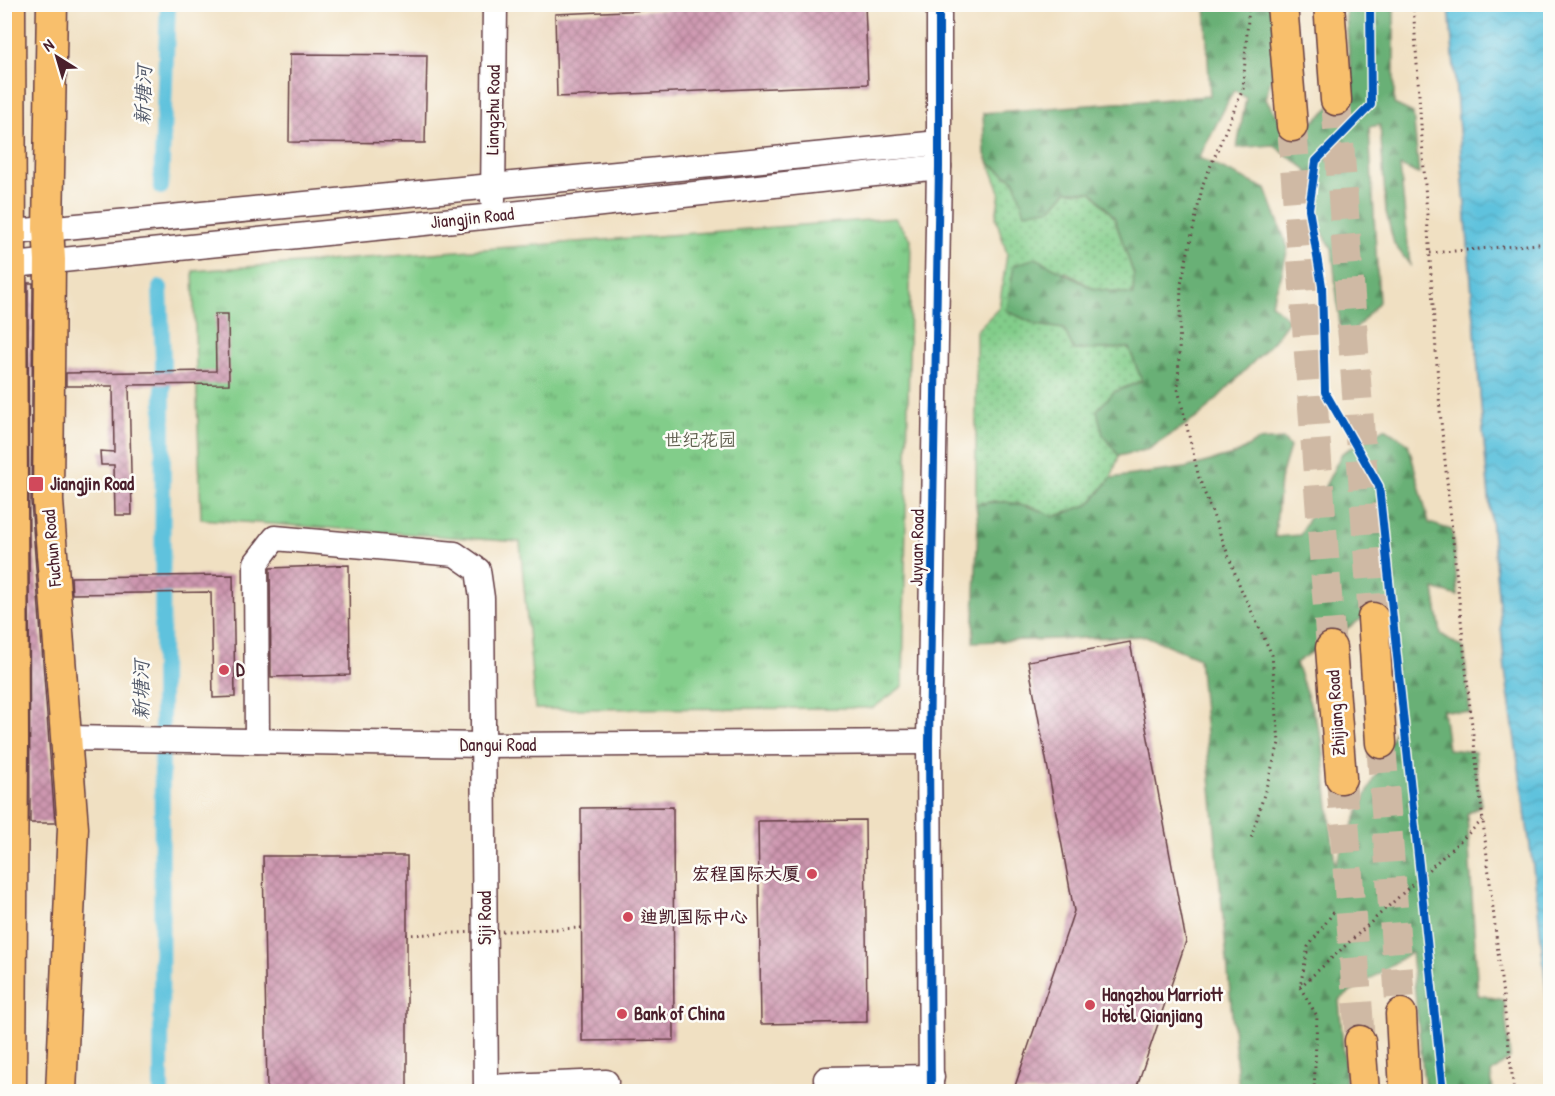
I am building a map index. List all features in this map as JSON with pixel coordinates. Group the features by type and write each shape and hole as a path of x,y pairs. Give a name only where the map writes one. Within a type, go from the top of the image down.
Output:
{"main road":[{"name":"Fuchun Road","path":"10,4 7,233 11,1092"},
{"name":"Fuchun Road","path":"52,4 48,228 50,260 48,501 73,828 61,1092"},
{"path":"1282,4 1292,126"},
{"path":"1329,4 1336,99"},
{"path":"1373,618 1381,743"},
{"name":"Zhijiang Road","path":"1331,648 1341,778"},
{"path":"1401,1014 1405,1092"},
{"path":"1360,1041 1364,1092"}],"street":[{"name":"Liangzhu Road","path":"493,216 495,4"},
{"name":"Juyuan Road","path":"931,1084 929,742 939,168 939,4"},
{"name":"Jiangjin Road","path":"7,233 939,143"},
{"name":"Jiangjin Road","path":"8,265 939,168"},
{"name":"Siji Road","path":"257,741 256,563 275,537 455,554 478,570 483,598 486,1089"},
{"name":"Dangui Road","path":"67,738 483,745 929,742"},
{"path":"826,1079 931,1084"},
{"path":"486,1089 606,1082"}],"path":[{"path":"1249,4 1243,88 1203,184 1181,284 1178,389 1198,478 1241,590 1272,655 1280,743 1251,839"},
{"path":"1413,4 1440,411 1514,1092"},
{"path":"1430,253 1551,243"},
{"path":"1300,987 1483,820"},
{"path":"1419,866 1422,890"},
{"path":"1314,1092 1317,1016 1300,987 1308,947 1336,909"},
{"path":"406,935 582,928"}],"green space":[{"path":"1205,5 1274,5 1280,54 1265,98 1278,117 1299,135 1352,87 1345,5 1394,5 1394,104 1413,113 1419,174 1400,166 1410,265 1394,244 1386,212 1380,125 1369,127 1379,302 1342,345 1332,249 1320,228 1306,169 1273,145 1237,148 1246,98 1234,90 1199,158 1266,189 1288,248 1281,277 1271,303 1289,320 1270,345 1201,415 1149,449 1119,456 1103,435 1097,410 1114,392 1142,381 1129,348 1074,350 1064,329 1037,325 1007,311 1014,265 1036,258 1092,288 1133,295 1134,275 1114,217 1092,192 1067,191 1052,208 1025,213 1014,180 989,163 985,154 983,113 1210,96"},
{"path":"989,163 1052,208 1067,191 1092,192 1114,217 1134,275 1133,295 1092,288 1065,271 1037,325 1064,329 1074,350 1129,348 1142,381 1114,392 1103,435 1119,456 1111,478 1090,504 1053,517 1031,506 994,501 976,504 976,331 999,308 1007,254 996,218 1000,192"},
{"name":"世纪花园","path":"895,218 911,239 903,686 873,708 535,709 520,542 201,519 193,271"},
{"path":"1385,428 1408,443 1429,523 1452,530 1458,596 1434,589 1441,634 1464,649 1470,713 1443,710 1448,749 1475,752 1481,805 1467,814 1478,995 1504,1000 1510,1058 1491,1073 1493,1091 1425,1091 1411,952 1339,1000 1347,1091 1239,1091 1199,658 1146,636 973,642 978,523 976,504 1016,503 1054,517 1090,504 1111,478 1185,468 1236,454 1257,441 1283,439 1290,447 1280,480 1275,537 1300,535 1342,453","holes":["1385,603 1398,724 1335,865 1322,738 1296,663"]}],"water":[{"path":"1449,5 1550,5 1550,1029 1536,889 1505,670 1483,432"}],"building":[{"path":"797,4 865,4 868,84 557,97 555,14"},
{"path":"290,54 427,55 425,143 289,142"},
{"path":"28,283 33,283 31,502 55,823 30,823"},
{"path":"215,314 228,314 229,384 129,385 132,515 115,515 114,465 101,465 100,451 114,452 113,386 66,386 66,373 216,371"},
{"path":"349,565 350,675 271,677 270,568"},
{"path":"233,575 235,697 213,698 211,592 72,594 71,577"},
{"path":"1130,642 1186,941 1135,1092 1013,1092 1074,911 1028,661"},
{"name":"迪凯国际中心","path":"673,807 674,1040 582,1041 581,808"},
{"name":"宏程国际大厦","path":"865,820 867,1022 761,1024 758,821"},
{"path":"263,856 407,856 407,1092 267,1092"}],"waterway":[{"name":"新塘河","path":"161,187 168,4"},
{"name":"新塘河","path":"160,288 163,360 161,1092"}],"tunnel":[{"path":"1336,100 1373,618"},
{"path":"1292,126 1331,648"},
{"path":"1381,743 1401,1014"},
{"path":"1341,778 1360,1041"}],"cycle path":[{"path":"931,1092 929,742 939,167 939,4"},
{"path":"1370,4 1371,105 1316,161 1309,209 1322,286 1325,392 1379,486 1443,1092"}],"place":[{"name":"Jiangjin Road","path":"36,484"},
{"name":"D","path":"224,670"},
{"name":"宏程国际大厦","path":"812,874"},
{"name":"迪凯国际中心","path":"628,917"},
{"name":"Hangzhou Marriott Hotel Qianjiang","path":"1090,1005"},
{"name":"Bank of China","path":"622,1014"}]}
